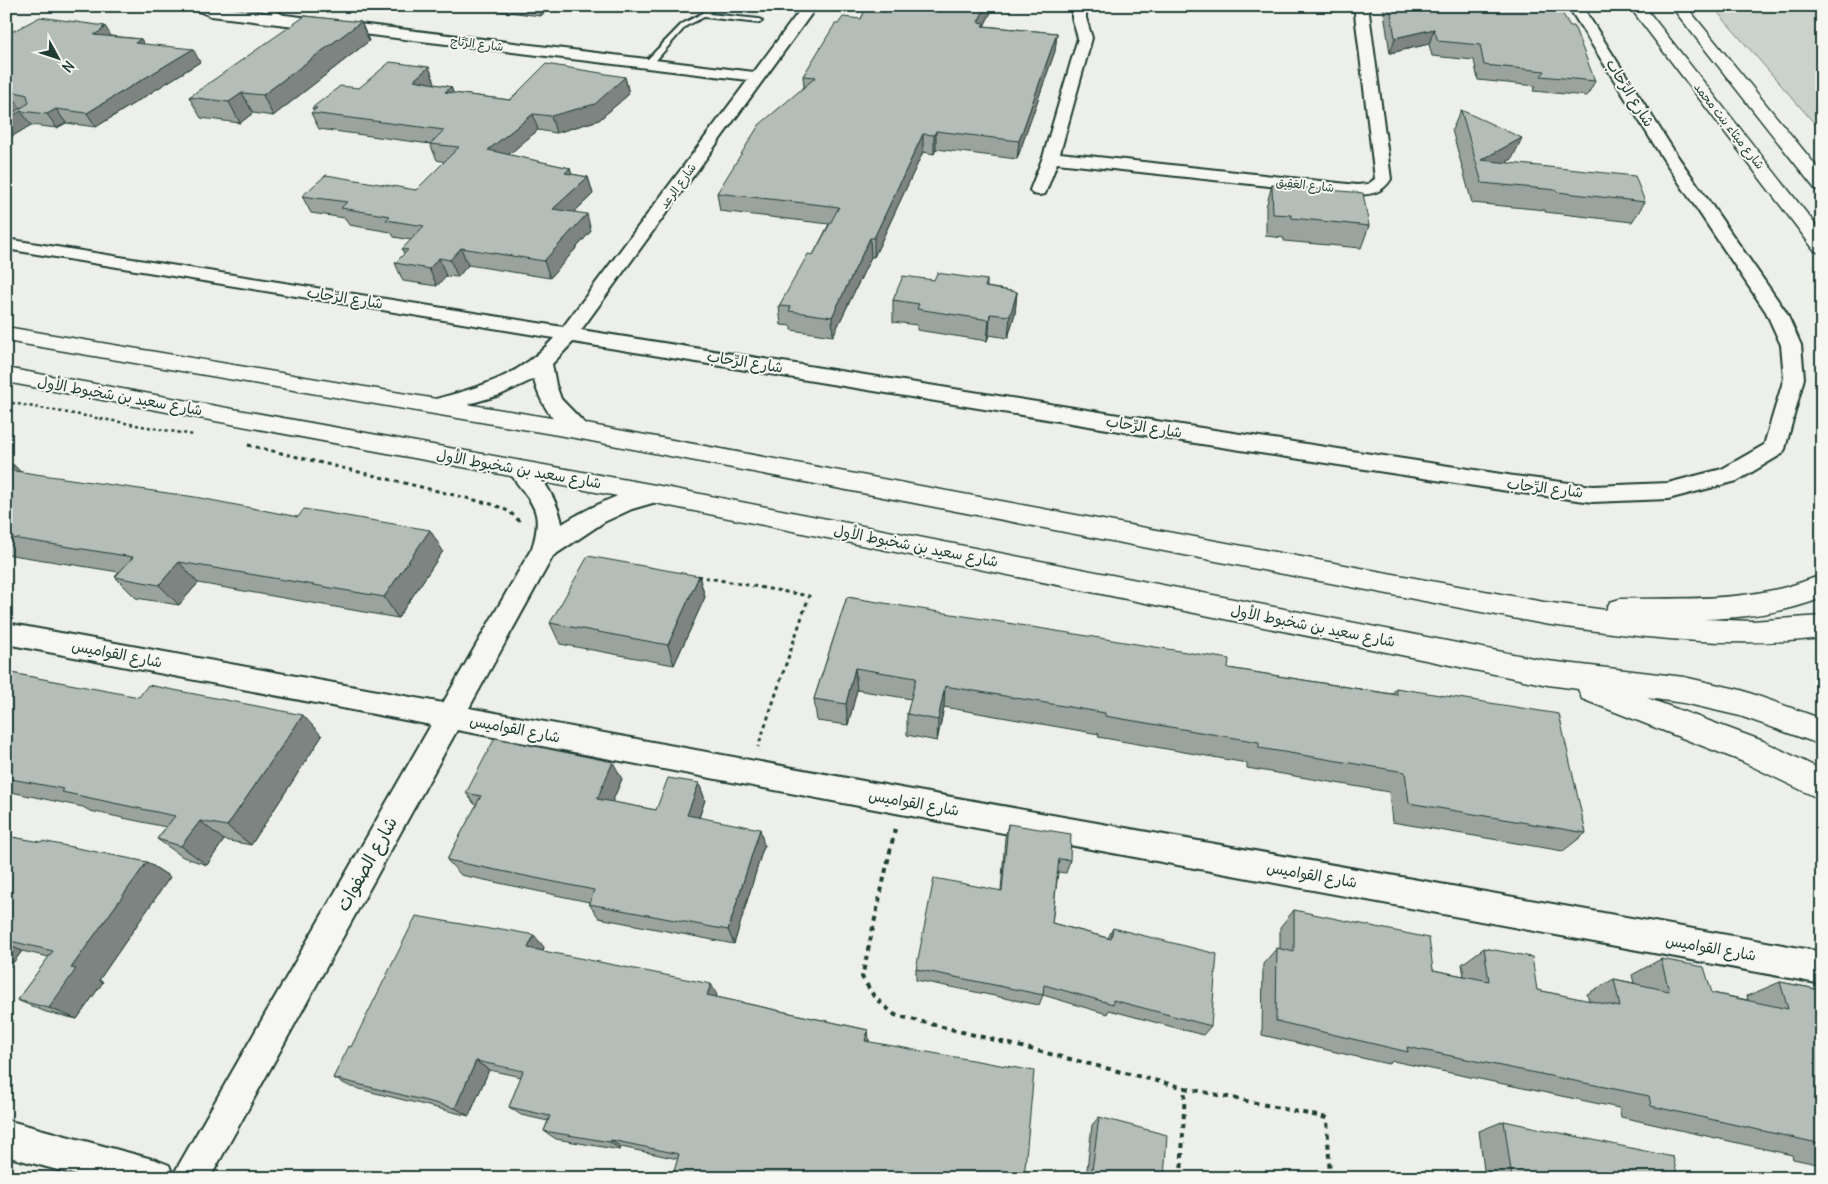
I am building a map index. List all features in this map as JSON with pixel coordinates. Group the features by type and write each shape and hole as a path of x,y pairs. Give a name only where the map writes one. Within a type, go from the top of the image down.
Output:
{"main road":[{"name":"شارع ميثاء بنت محمد","path":"1636,6 1822,246"},
{"path":"1678,6 1822,185"},
{"path":"6,334 581,431 1544,613 1659,628 1727,634 1790,631 1822,626"},
{"name":"شارع سعيد بن شخبوط الأول","path":"6,375 655,494 1548,673 1684,690 1741,703 1822,732"},
{"path":"1544,613 1772,603 1807,594 1822,586"},
{"path":"1548,673 1752,751 1822,786"}],"street":[{"name":"شارع الرعد","path":"437,406 467,399 520,377 542,362 569,334 810,6"},
{"path":"1039,190 1051,157 1085,38 1079,18 1079,6"},
{"name":"شارع العَقِيق","path":"1051,157 1352,190 1373,188 1380,184 1383,179 1361,6"},
{"name":"شارع الرِّحاب","path":"6,244 1160,430 1523,485 1594,494 1668,491 1729,475 1774,449 1794,378 1791,345 1776,312 1668,154 1575,6"},
{"name":"شارع الرِّتَاج","path":"205,7 277,20 758,77"},
{"path":"542,362 544,382 550,400 563,417 581,431"},
{"name":"شارع الصفوات","path":"190,1178 544,549 550,526 546,510 539,495 519,469"},
{"name":"شارع الصفوات","path":"544,549 596,514 632,500 655,494"},
{"name":"شارع القواميس","path":"6,633 749,773 1822,968"},
{"path":"10,1145 156,1178"}],"lane":[{"path":"242,6 275,10 280,15 277,20"},
{"path":"648,64 684,25 703,15 713,6"},
{"path":"703,15 759,21"}],"path":[{"path":"6,402 202,437"},
{"path":"240,444 495,505 506,509 516,516 522,524 523,544 544,549"},
{"path":"691,575 809,596 749,773"},
{"path":"901,801 862,977 875,998 894,1015 1185,1088 1327,1118 1330,1178"},
{"path":"1181,1178 1185,1088"}],"shaded area":[{"path":"1712,6 1822,6 1822,132"}],"building":[{"path":"867,6 986,6 978,22 984,23 982,26 1057,33 1019,141 936,131 934,135 923,134 874,238 870,238 832,317 789,311 791,307 779,306 808,254 813,255 839,207 717,193 759,125 816,77 803,76 835,24 838,24 843,17 861,19"},
{"path":"1390,6 1558,6 1570,26 1574,26 1595,81 1541,76 1545,71 1484,65 1480,45 1438,41 1434,29 1395,38"},
{"path":"305,16 361,22 263,95 242,93 229,102 189,97"},
{"path":"40,17 105,26 102,28 105,28 94,35 141,39 135,43 193,49 87,113 56,109 47,114 21,111 6,119 6,117 29,103 27,95 6,91 6,35"},
{"path":"390,62 429,67 414,80 451,87 445,92 510,100 546,64 625,77 595,104 551,116 533,114 488,150 570,168 565,173 588,177 553,209 587,214 544,261 461,248 450,260 439,258 429,269 395,263 408,250 402,249 424,226 386,220 390,216 341,208 347,202 302,196 326,175 416,190 459,147 430,144 444,130 311,113 317,108 312,108 340,86 359,88"},
{"path":"6,99 16,101 6,108"},
{"path":"1461,110 1522,138 1481,160 1635,176 1645,202 1557,192 1556,190 1482,183"},
{"path":"1272,185 1363,193 1369,226 1292,218 1291,215 1273,214"},
{"path":"937,273 987,280 985,287 1017,292 1010,316 990,314 989,320 917,309 919,304 893,300 903,276 934,280"},
{"path":"6,464 14,465 8,470 195,497 298,517 304,509 430,530 384,597 179,562 159,585 115,577 133,557 6,537"},
{"path":"588,556 699,576 668,645 550,623"},
{"path":"847,597 1229,659 1228,668 1397,695 1396,688 1559,714 1586,833 1409,803 1405,772 1259,748 1259,742 1105,716 1105,713 945,686 938,720 907,714 916,678 855,668 846,704 814,699"},
{"path":"6,672 139,697 148,685 303,715 227,826 200,821 181,846 157,839 175,816 62,792 64,789 6,778"},
{"path":"495,738 613,762 597,799 656,810 668,778 699,783 687,815 760,829 728,930 589,904 594,890 447,860 481,796 466,793"},
{"path":"1008,824 1071,834 1070,860 1059,859 1052,923 1111,939 1113,928 1217,954 1211,1026 1113,1000 1113,1004 1044,985 1043,995 916,969 934,878 1002,891"},
{"path":"6,836 42,841 147,862 71,968 76,969 49,1008 17,1000 53,951 6,940"},
{"path":"1294,910 1429,938 1433,970 1489,981 1484,948 1532,957 1537,990 1620,1007 1614,979 1669,991 1661,959 1704,967 1712,993 1788,1009 1780,982 1822,990 1822,1144 1651,1106 1649,1096 1407,1047 1408,1052 1276,1021 1277,948 1294,952"},
{"path":"416,916 534,935 528,948 711,984 707,995 868,1030 865,1041 1034,1071 1024,1178 990,1178 973,1175 973,1178 672,1178 679,1154 611,1140 610,1142 544,1131 550,1116 509,1107 523,1071 476,1061 455,1108 333,1078 349,1046 351,1047"},
{"path":"1099,1117 1167,1135 1164,1178 1091,1178"},
{"path":"1504,1121 1673,1157 1678,1178 1512,1178"}]}
